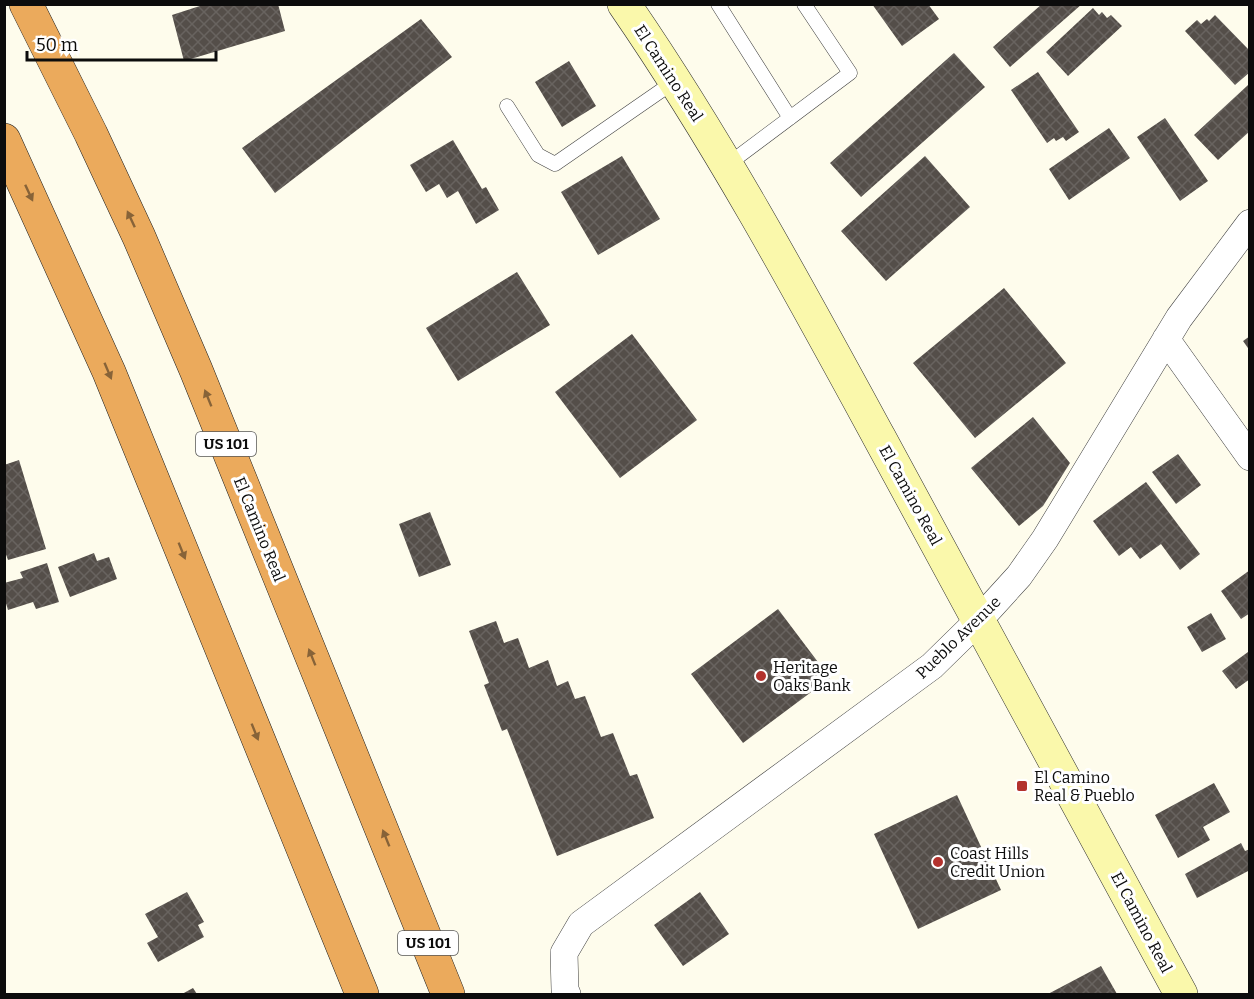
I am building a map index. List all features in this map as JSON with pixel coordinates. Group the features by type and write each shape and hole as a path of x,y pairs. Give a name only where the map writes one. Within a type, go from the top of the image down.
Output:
{"highway":[{"name":"El Camino Real","path":"26,4 130,216 196,370 448,994"},
{"path":"4,140 109,372 357,985"}],"main road":[{"name":"El Camino Real","path":"624,4 727,165 799,291 980,620 1181,994"}],"street":[{"name":"Pueblo Avenue","path":"567,994 564,953 582,924 932,666 980,620 1019,576 1045,539 1179,318 1250,223"},
{"path":"1166,339 1250,457"}],"lane":[{"path":"718,4 790,118"},
{"path":"727,165 850,73 804,4"},
{"path":"507,106 538,155 555,164 675,81"}],"building":[{"path":"206,4 278,4 285,31 184,61 172,15"},
{"path":"872,4 928,4 939,19 902,46"},
{"path":"1042,4 1082,4 1010,67 993,47"},
{"path":"1093,8 1099,15 1102,12 1107,18 1111,15 1122,26 1068,76 1046,52"},
{"path":"1215,15 1250,51 1250,72 1235,85 1185,31 1197,20 1201,24 1207,19 1209,21"},
{"path":"421,19 452,57 275,193 242,148"},
{"path":"954,53 985,87 861,197 830,163"},
{"path":"569,61 596,106 562,127 535,82"},
{"path":"1038,72 1079,132 1066,141 1063,137 1056,141 1054,138 1047,143 1011,90"},
{"path":"1248,85 1250,131 1218,160 1194,135"},
{"path":"1165,118 1208,181 1180,201 1137,137"},
{"path":"1109,128 1130,158 1069,200 1049,169"},
{"path":"453,140 482,189 486,187 499,210 476,224 458,191 447,198 439,184 426,192 410,165"},
{"path":"622,156 660,219 598,255 561,192"},
{"path":"925,156 970,207 886,281 841,231"},
{"path":"517,272 550,325 458,381 426,328"},
{"path":"1004,288 1066,363 975,438 913,363"},
{"path":"632,334 697,420 620,478 555,392"},
{"path":"1250,336 1250,351 1243,341"},
{"path":"1033,417 1070,463 1043,506 1019,526 971,468"},
{"path":"1178,454 1201,485 1176,504 1152,472"},
{"path":"19,460 46,549 8,560 4,549 4,465"},
{"path":"1146,482 1200,554 1180,570 1161,544 1140,559 1131,547 1119,556 1093,521"},
{"path":"430,512 451,565 419,577 399,524"},
{"path":"94,553 97,561 109,557 117,579 70,597 58,567"},
{"path":"47,563 59,602 36,609 33,602 8,610 4,597 4,583 23,578 20,572"},
{"path":"1250,570 1250,613 1241,619 1221,591"},
{"name":"Heritage Oaks Bank","path":"778,609 830,678 743,743 691,674"},
{"path":"1211,613 1226,639 1202,652 1187,627"},
{"path":"496,621 504,643 518,638 529,668 548,660 557,686 568,681 575,699 585,696 601,737 613,733 630,776 637,774 654,818 557,856 507,729 502,731 484,685 489,683 469,631"},
{"path":"1248,652 1250,679 1236,689 1222,671"},
{"path":"1214,783 1230,812 1203,827 1210,840 1178,858 1155,815"},
{"name":"Coast Hills Credit Union","path":"957,795 1001,890 918,929 874,834"},
{"path":"1241,843 1245,851 1250,849 1250,870 1197,898 1185,874"},
{"path":"187,892 204,922 198,925 204,937 158,962 147,943 158,937 145,914"},
{"path":"700,892 729,934 683,966 654,925"},
{"path":"1101,966 1117,994 1048,994"},
{"path":"193,988 197,994 182,994"}],"place":[{"name":"Heritage Oaks Bank","path":"761,676"},
{"name":"El Camino Real & Pueblo","path":"1022,786"},
{"name":"Coast Hills Credit Union","path":"938,862"}]}
